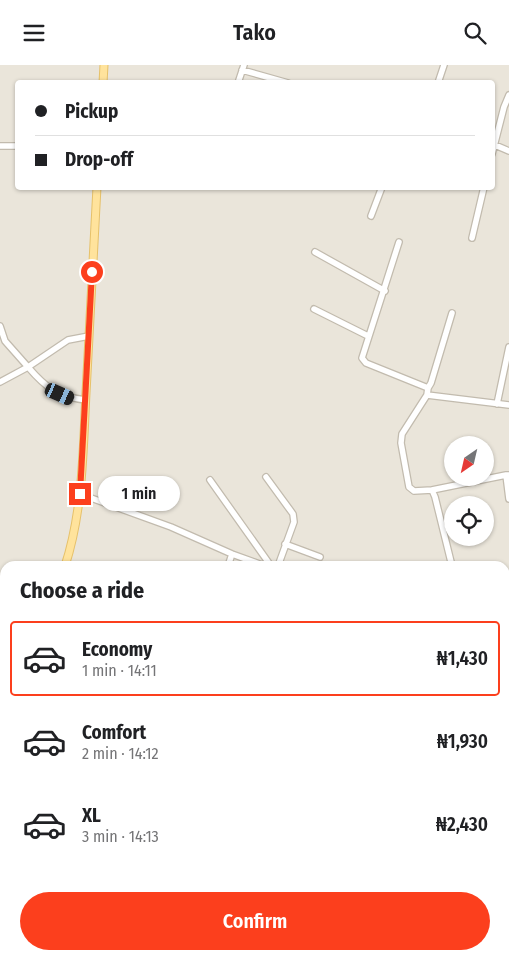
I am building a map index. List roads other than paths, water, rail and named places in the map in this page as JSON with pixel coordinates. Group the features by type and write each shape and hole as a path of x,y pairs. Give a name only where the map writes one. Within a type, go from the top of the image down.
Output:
{"main road":[{"path":"103,80 104,65"},
{"path":"66,561 75,530 80,494 97,190"}],"street":[{"path":"439,80 444,65"},
{"path":"239,80 243,68 279,80"},
{"path":"509,95 495,145 509,151"},
{"path":"0,146 15,146"},
{"path":"371,216 381,190"},
{"path":"472,238 483,190"},
{"path":"399,243 362,358 366,363 428,392 509,405"},
{"path":"315,252 384,291"},
{"path":"314,309 368,336"},
{"path":"452,313 428,392 402,435 400,443 409,487 414,491 432,490 508,475 509,499"},
{"path":"0,326 5,341 50,390 69,398 86,400"},
{"path":"0,382 28,367 68,340 89,336"},
{"path":"497,404 509,347"},
{"path":"266,477 293,514 294,522 280,561"},
{"path":"210,480 267,561"},
{"path":"432,490 451,561"},
{"path":"80,494 171,527 251,561"},
{"path":"285,543 320,557"},
{"path":"230,561 232,554"}]}
